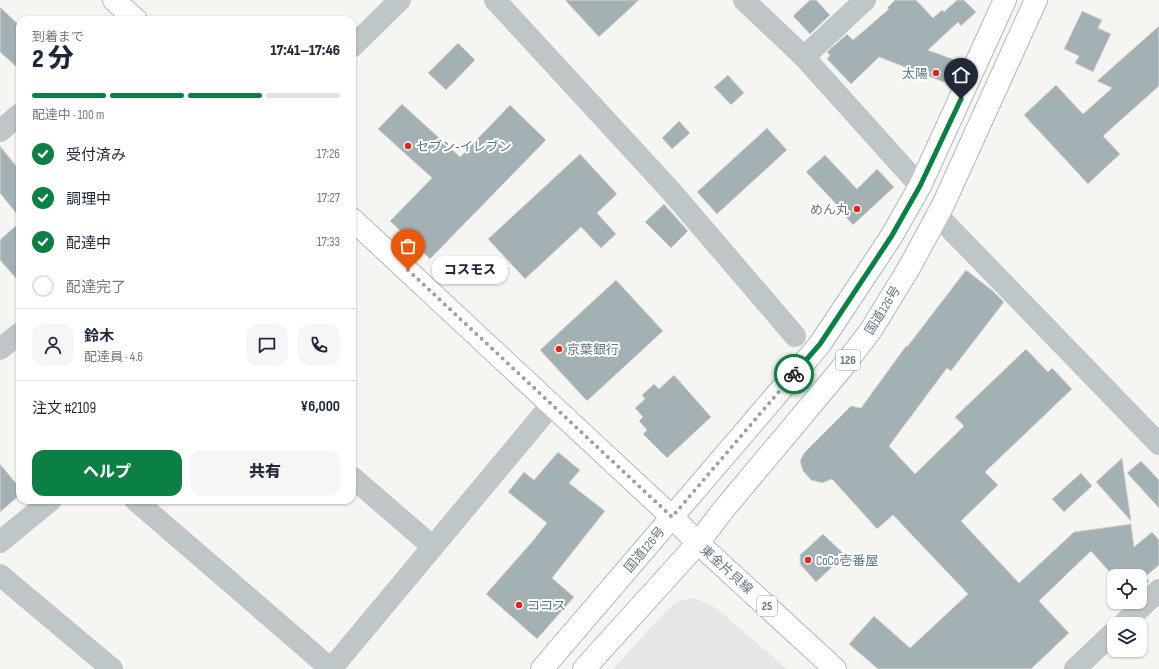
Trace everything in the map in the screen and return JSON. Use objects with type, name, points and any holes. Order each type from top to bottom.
[{"type":"main road","points":[[114,0],[132,16]]},
{"type":"main road","name":"国道126号","points":[[542,669],[820,344],[891,237],[920,186],[1006,0]]},
{"type":"main road","name":"国道126号","points":[[584,669],[698,543],[724,509],[842,368],[871,330],[909,268],[940,210],[1036,0]]},
{"type":"main road","name":"126","points":[[920,186],[934,180],[971,144]]},
{"type":"main road","name":"126","points":[[877,258],[901,243],[916,219],[940,210]]},
{"type":"main road","name":"東金片貝線","points":[[356,223],[552,404],[698,543],[835,669]]},
{"type":"street","points":[[356,43],[400,0]]},
{"type":"street","points":[[494,0],[670,190],[795,336]]},
{"type":"street","points":[[744,0],[804,56],[920,186]]},
{"type":"street","points":[[804,56],[865,0]]},
{"type":"street","points":[[0,130],[16,117]]},
{"type":"street","points":[[940,210],[1159,444]]},
{"type":"street","points":[[0,349],[16,335]]},
{"type":"street","points":[[140,504],[331,669],[552,404]]},
{"type":"street","points":[[356,481],[433,547]]},
{"type":"street","points":[[0,542],[46,504]]},
{"type":"street","points":[[0,575],[112,669]]},
{"type":"street","points":[[1130,617],[1159,590]]},
{"type":"street","points":[[1075,669],[1107,639]]},
{"type":"shaded area","points":[[691,598],[716,608],[787,669],[613,669],[664,613],[676,602]]},
{"type":"building","points":[[565,0],[639,0],[599,37]]},
{"type":"building","points":[[810,0],[816,0],[830,15],[810,34],[793,16]]},
{"type":"building","points":[[895,0],[916,0],[933,18],[942,10],[944,12],[957,0],[964,0],[976,12],[961,26],[958,22],[928,50],[955,60],[946,83],[879,57],[851,84],[827,59],[830,55],[827,52],[847,34],[853,40],[889,9],[887,8]]},
{"type":"building","points":[[0,7],[16,22],[16,66],[0,52]]},
{"type":"building","points":[[1082,11],[1102,20],[1098,28],[1111,34],[1093,72],[1075,63],[1079,56],[1064,49]]},
{"type":"building","points":[[1159,26],[1159,86],[1103,136],[1120,154],[1088,184],[1024,115],[1056,85],[1083,114],[1112,88],[1097,81]]},
{"type":"building","points":[[458,43],[475,60],[446,90],[428,73]]},
{"type":"building","points":[[728,75],[744,93],[731,105],[714,87]]},
{"type":"building","points":[[402,104],[460,157],[510,105],[546,140],[430,259],[390,221],[432,178],[378,129]]},
{"type":"building","points":[[679,121],[690,133],[672,149],[662,138]]},
{"type":"building","points":[[767,128],[787,150],[717,214],[697,192]]},
{"type":"building","points":[[0,146],[16,166],[16,213],[0,193]]},
{"type":"building","points":[[580,154],[617,194],[597,213],[616,234],[601,248],[581,227],[525,279],[488,239]]},
{"type":"building","points":[[825,155],[857,189],[877,169],[894,187],[853,225],[837,207],[838,206],[806,172]]},
{"type":"building","points":[[664,204],[688,231],[671,248],[645,222]]},
{"type":"building","points":[[16,226],[16,278],[0,260],[0,240]]},
{"type":"building","points":[[966,270],[993,291],[1004,302],[951,371],[947,368],[889,446],[915,474],[964,426],[955,417],[1026,349],[1048,372],[1052,368],[1072,389],[985,472],[998,485],[961,521],[1019,583],[1074,532],[1131,524],[1134,547],[1152,532],[1159,540],[1159,565],[1147,575],[1147,569],[1107,569],[1091,551],[1039,601],[1069,633],[1031,669],[878,669],[849,644],[874,616],[910,648],[968,594],[893,515],[877,529],[832,479],[822,483],[811,480],[803,471],[800,461],[804,453],[851,406],[861,408],[906,346],[907,347]]},
{"type":"building","points":[[616,280],[663,331],[587,401],[540,350]]},
{"type":"building","points":[[674,375],[711,417],[667,458],[643,434],[647,430],[639,421],[643,417],[635,408],[645,399],[642,395],[654,384],[659,389]]},
{"type":"building","points":[[558,452],[580,470],[569,483],[605,511],[552,578],[574,597],[537,639],[486,594],[547,523],[508,492],[524,472],[534,480]]},
{"type":"building","points":[[1122,458],[1131,521],[1096,482]]},
{"type":"building","points":[[1141,461],[1159,480],[1159,508],[1127,473]]},
{"type":"building","points":[[0,464],[16,483],[16,498],[0,512]]},
{"type":"building","points":[[1081,473],[1092,486],[1064,512],[1052,499]]},
{"type":"building","points":[[823,534],[845,555],[816,582],[800,564],[800,555]]},
{"type":"way so far","points":[[408,270],[672,517],[794,374]]},
{"type":"place","name":"太陽","points":[[936,73]]},
{"type":"place","name":"セブン-イレブン","points":[[408,146]]},
{"type":"place","name":"めん丸","points":[[857,209]]},
{"type":"place","name":"コスモス","points":[[408,270]]},
{"type":"place","name":"京葉銀行","points":[[559,349]]},
{"type":"place","name":"CoCo壱番屋","points":[[808,560]]},
{"type":"place","name":"ココス","points":[[519,605]]},
{"type":"route","points":[[794,374],[820,344],[891,237],[920,186],[961,99]]}]
